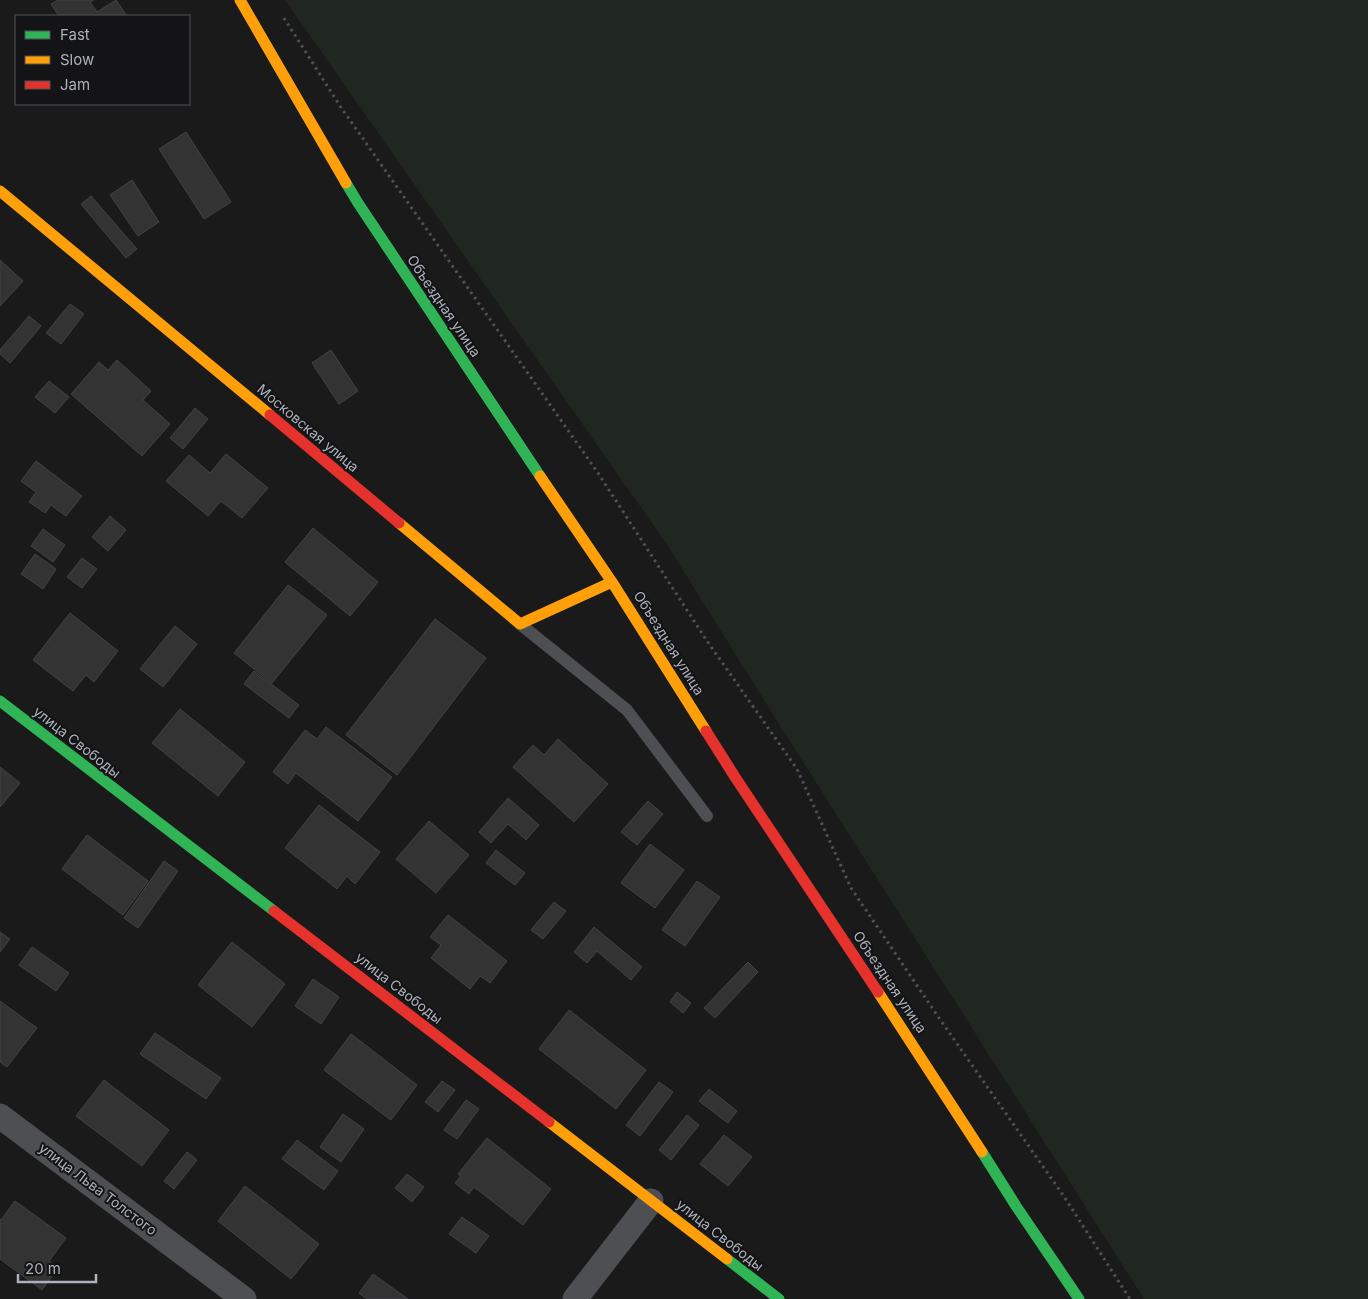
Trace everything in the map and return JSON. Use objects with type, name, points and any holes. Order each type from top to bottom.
[{"type":"street","name":"Объездная улица","points":[[240,0],[358,203],[612,582],[735,777],[1079,1299]]},
{"type":"street","name":"Московская улица","points":[[0,191],[520,624]]},
{"type":"street","points":[[520,624],[612,582]]},
{"type":"street","name":"улица Свободы","points":[[0,701],[779,1299]]},
{"type":"street","name":"улица Льва Толстого","points":[[0,1116],[244,1299]]},
{"type":"street","points":[[575,1299],[651,1201]]},
{"type":"lane","points":[[520,624],[627,710],[707,816]]},
{"type":"path","points":[[283,16],[340,106],[598,473],[707,641],[797,769],[851,888],[939,1018],[1064,1195],[1130,1299]]},
{"type":"shaded area","points":[[285,0],[1368,0],[1368,1299],[1144,1299],[668,546]]},
{"type":"building","points":[[58,0],[94,0],[90,2],[97,12],[116,0],[126,15],[58,15],[51,4]]},
{"type":"building","points":[[186,132],[231,202],[204,219],[159,149]]},
{"type":"building","points":[[132,180],[159,222],[138,236],[110,195]]},
{"type":"building","points":[[91,196],[137,249],[126,258],[81,204]]},
{"type":"building","points":[[0,260],[23,281],[0,306]]},
{"type":"building","points":[[70,304],[84,314],[61,344],[46,333]]},
{"type":"building","points":[[29,316],[41,326],[10,363],[0,354],[0,350]]},
{"type":"building","points":[[331,350],[358,391],[339,404],[312,363]]},
{"type":"building","points":[[117,360],[151,391],[143,400],[170,424],[142,456],[71,394],[99,362],[108,370]]},
{"type":"building","points":[[49,381],[69,397],[55,413],[35,397]]},
{"type":"building","points":[[195,408],[208,419],[183,449],[170,438]]},
{"type":"building","points":[[226,454],[268,488],[242,518],[221,501],[208,516],[166,481],[189,455],[210,473]]},
{"type":"building","points":[[36,461],[82,496],[66,516],[51,505],[45,513],[29,502],[36,492],[21,481]]},
{"type":"building","points":[[110,516],[126,530],[108,551],[92,537]]},
{"type":"building","points":[[313,528],[378,582],[350,616],[285,562]]},
{"type":"building","points":[[43,529],[65,545],[53,562],[31,546]]},
{"type":"building","points":[[35,554],[56,569],[43,589],[21,574]]},
{"type":"building","points":[[82,558],[97,569],[82,588],[67,577]]},
{"type":"building","points":[[288,585],[327,615],[272,683],[234,653]]},
{"type":"building","points":[[70,613],[118,651],[94,682],[86,675],[73,691],[33,660]]},
{"type":"building","points":[[435,619],[486,658],[397,775],[346,735]]},
{"type":"building","points":[[175,626],[197,644],[163,687],[140,669]]},
{"type":"building","points":[[254,671],[299,705],[289,718],[244,684]]},
{"type":"building","points":[[180,709],[245,762],[218,796],[152,743]]},
{"type":"building","points":[[326,727],[392,777],[358,821],[296,773],[288,784],[273,772],[305,730],[317,739]]},
{"type":"building","points":[[558,739],[608,784],[574,822],[513,767],[533,745],[544,755]]},
{"type":"building","points":[[0,767],[20,783],[0,807]]},
{"type":"building","points":[[508,798],[539,825],[526,840],[508,824],[491,843],[479,832]]},
{"type":"building","points":[[648,801],[663,814],[637,845],[621,832]]},
{"type":"building","points":[[319,805],[380,852],[355,884],[347,876],[337,889],[285,848]]},
{"type":"building","points":[[429,821],[469,855],[436,893],[396,859]]},
{"type":"building","points":[[87,835],[148,881],[123,915],[62,869]]},
{"type":"building","points":[[650,844],[684,870],[655,908],[621,883]]},
{"type":"building","points":[[496,850],[525,873],[515,885],[486,863]]},
{"type":"building","points":[[164,861],[178,871],[138,928],[124,918]]},
{"type":"building","points":[[697,881],[720,897],[685,946],[662,930]]},
{"type":"building","points":[[554,902],[566,911],[543,939],[531,930]]},
{"type":"building","points":[[448,915],[507,961],[490,983],[480,976],[470,989],[431,958],[441,945],[430,937]]},
{"type":"building","points":[[594,927],[642,967],[631,980],[597,951],[587,963],[574,952]]},
{"type":"building","points":[[0,932],[10,939],[0,952]]},
{"type":"building","points":[[232,942],[285,984],[252,1027],[198,985]]},
{"type":"building","points":[[32,947],[69,973],[56,991],[19,965]]},
{"type":"building","points":[[748,962],[758,972],[715,1018],[704,1008]]},
{"type":"building","points":[[313,979],[339,997],[321,1024],[295,1006]]},
{"type":"building","points":[[677,992],[691,1003],[683,1013],[670,1002]]},
{"type":"building","points":[[0,1001],[37,1028],[7,1067],[0,1062]]},
{"type":"building","points":[[569,1010],[646,1070],[616,1109],[539,1049]]},
{"type":"building","points":[[155,1033],[221,1078],[206,1099],[140,1054]]},
{"type":"building","points":[[351,1034],[417,1085],[391,1120],[324,1070]]},
{"type":"building","points":[[104,1080],[169,1130],[142,1166],[76,1116]]},
{"type":"building","points":[[442,1081],[455,1090],[438,1112],[425,1102]]},
{"type":"building","points":[[659,1082],[673,1092],[640,1136],[626,1125]]},
{"type":"building","points":[[709,1089],[737,1111],[728,1123],[699,1101]]},
{"type":"building","points":[[466,1100],[479,1109],[457,1139],[444,1130]]},
{"type":"building","points":[[343,1114],[364,1129],[341,1162],[320,1147]]},
{"type":"building","points":[[687,1115],[699,1125],[671,1160],[659,1150]]},
{"type":"building","points":[[724,1135],[752,1157],[728,1186],[700,1164]]},
{"type":"building","points":[[487,1138],[551,1189],[523,1225],[474,1187],[469,1194],[455,1183],[461,1176],[458,1174]]},
{"type":"building","points":[[297,1140],[338,1171],[324,1190],[282,1159]]},
{"type":"building","points":[[187,1152],[197,1160],[174,1189],[164,1181]]},
{"type":"building","points":[[407,1174],[424,1187],[412,1202],[395,1188]]},
{"type":"building","points":[[245,1186],[319,1244],[291,1279],[218,1221]]},
{"type":"building","points":[[15,1201],[66,1238],[49,1261],[58,1268],[42,1290],[0,1259],[0,1219]]},
{"type":"building","points":[[462,1217],[489,1236],[476,1253],[449,1234]]},
{"type":"building","points":[[373,1274],[408,1299],[367,1299],[359,1293]]},
{"type":"traffic: fast","points":[[346,183],[540,476]]},
{"type":"traffic: fast","points":[[0,701],[274,911]]},
{"type":"traffic: fast","points":[[982,1152],[1079,1299]]},
{"type":"traffic: fast","points":[[727,1259],[779,1299]]},
{"type":"traffic: slow","points":[[240,0],[346,183]]},
{"type":"traffic: slow","points":[[0,191],[270,415]]},
{"type":"traffic: slow","points":[[540,476],[612,582],[706,731]]},
{"type":"traffic: slow","points":[[399,523],[520,624],[612,582]]},
{"type":"traffic: slow","points":[[878,992],[982,1152]]},
{"type":"traffic: slow","points":[[549,1122],[727,1259]]},
{"type":"traffic: jam","points":[[270,415],[399,523]]},
{"type":"traffic: jam","points":[[706,731],[878,992]]},
{"type":"traffic: jam","points":[[274,911],[549,1122]]}]
